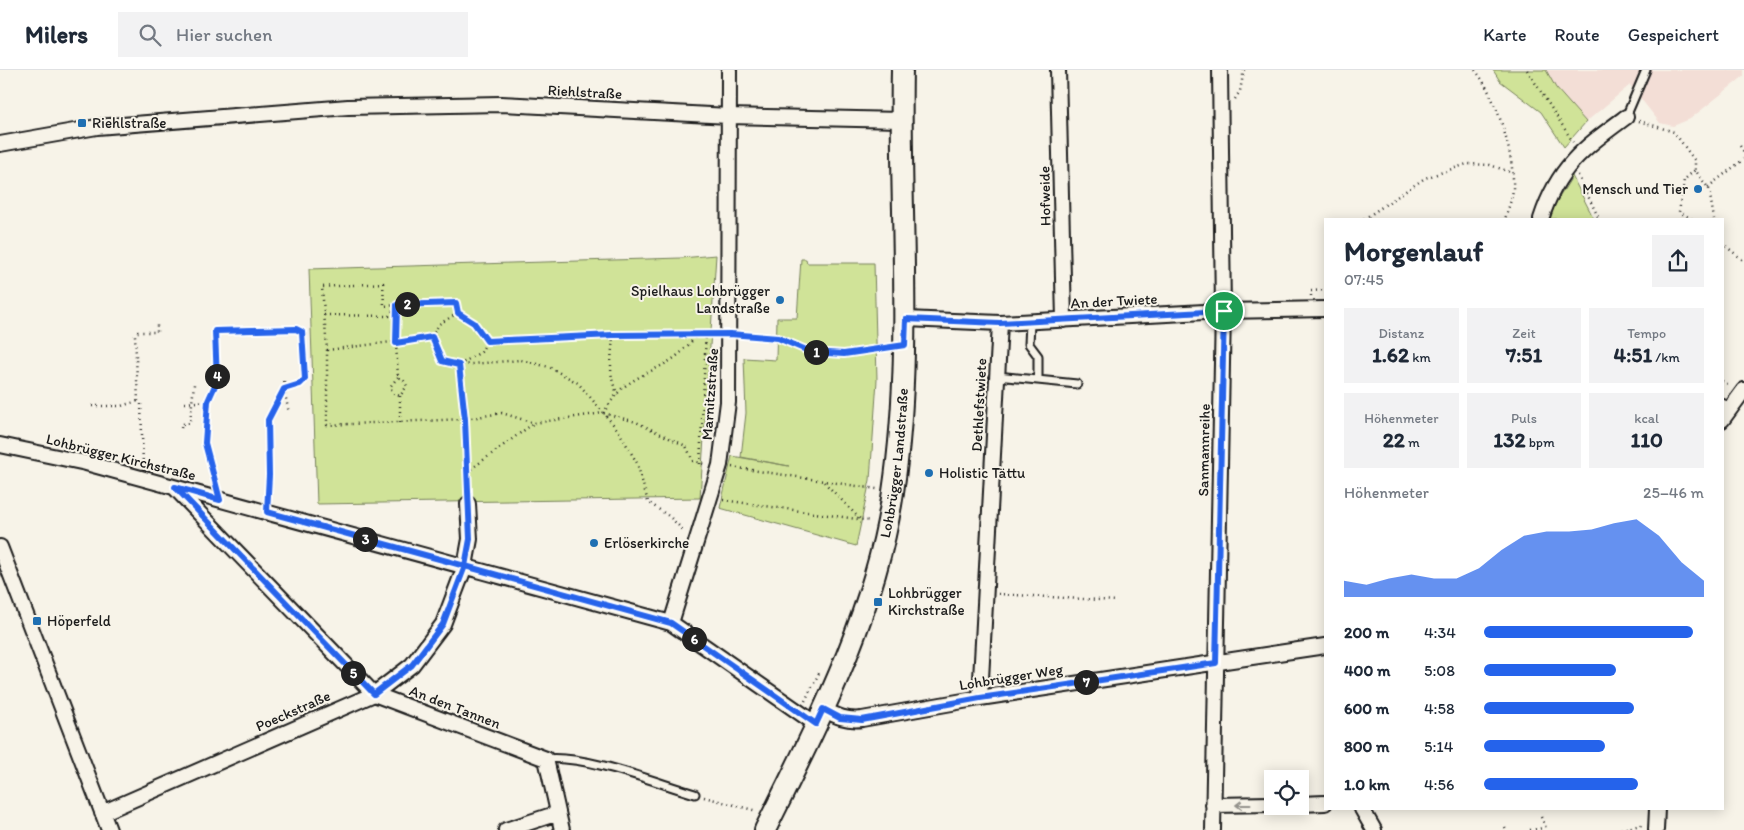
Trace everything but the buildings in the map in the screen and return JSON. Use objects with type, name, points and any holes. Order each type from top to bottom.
[{"type":"street","name":"Marnitzstraße","points":[[671,623],[720,465],[728,402],[730,334],[729,70]]},
{"type":"street","name":"Lohbrügger Landstraße","points":[[769,822],[812,716],[853,640],[867,599],[888,523],[894,492],[904,403],[906,319],[901,120],[902,70]]},
{"type":"street","name":"Hofweide","points":[[1058,70],[1064,320]]},
{"type":"street","name":"Sanmannreihe","points":[[1213,830],[1224,311],[1220,70]]},
{"type":"street","name":"Riehlstraße","points":[[0,144],[84,129],[348,107],[501,104],[729,116],[901,120]]},
{"type":"street","points":[[1542,218],[1548,197],[1567,165],[1579,153],[1626,117]]},
{"type":"street","name":"An der Twiete","points":[[906,319],[1000,323],[1224,311],[1324,309]]},
{"type":"street","name":"Dethlefstwiete","points":[[980,698],[1000,323]]},
{"type":"street","points":[[1727,405],[1744,390]]},
{"type":"street","name":"Lohbrügger Kirchstraße","points":[[0,446],[86,463],[671,623],[812,716]]},
{"type":"street","name":"An den Tannen","points":[[175,487],[374,694],[546,758]]},
{"type":"street","name":"Poeckstraße","points":[[102,813],[374,694],[412,665],[443,624],[465,566],[470,539],[468,504]]},
{"type":"street","points":[[0,547],[109,830]]},
{"type":"street","name":"Lohbrügger Weg","points":[[812,716],[851,720],[980,698],[1324,646]]},
{"type":"street","points":[[546,758],[562,830]]},
{"type":"street","points":[[1309,804],[1324,803]]},
{"type":"street","points":[[1213,805],[1264,804]]},
{"type":"street","points":[[1363,810],[1374,830]]},
{"type":"street","points":[[506,830],[558,814]]},
{"type":"lane","points":[[1626,117],[1646,70]]},
{"type":"lane","points":[[1030,322],[1029,344],[1038,356],[1038,380]]},
{"type":"lane","points":[[997,376],[1077,384]]},
{"type":"lane","name":"An den Tannen","points":[[546,758],[562,757],[583,761],[695,794]]},
{"type":"path","points":[[1220,110],[1232,106],[1240,91],[1244,70]]},
{"type":"path","points":[[1475,70],[1493,98],[1501,121],[1513,173],[1513,191],[1505,218]]},
{"type":"path","points":[[1527,70],[1579,153],[1574,167],[1599,218]]},
{"type":"path","points":[[1626,117],[1674,132],[1695,161],[1695,170],[1708,187],[1714,218]]},
{"type":"path","points":[[1740,146],[1744,152]]},
{"type":"path","points":[[1708,187],[1744,159]]},
{"type":"path","points":[[1366,218],[1426,178],[1460,166],[1467,164],[1490,165],[1513,173]]},
{"type":"path","points":[[1690,218],[1679,212],[1684,180],[1695,170]]},
{"type":"path","points":[[1724,245],[1744,261]]},
{"type":"path","points":[[487,341],[474,323],[458,313],[456,303],[384,306],[383,283],[322,287],[327,350],[328,425],[465,419],[502,413],[534,423],[603,414],[636,422],[686,446],[693,462],[700,465],[720,465],[894,492]]},
{"type":"path","points":[[324,316],[389,316],[397,305]]},
{"type":"path","points":[[397,305],[396,343],[398,377],[390,387],[394,394],[400,396]]},
{"type":"path","points":[[432,337],[439,324],[458,313]]},
{"type":"path","points":[[144,479],[142,404],[138,400],[135,335],[138,332],[157,332],[156,323]]},
{"type":"path","points":[[220,500],[205,443],[208,401],[217,381],[215,331],[296,329],[302,332],[305,379],[300,384],[284,389],[268,420],[269,475],[267,512]]},
{"type":"path","points":[[700,465],[706,333]]},
{"type":"path","points":[[487,341],[706,333],[778,338],[811,352],[844,354],[905,345]]},
{"type":"path","points":[[603,414],[624,387],[673,361],[685,351],[697,334]]},
{"type":"path","points":[[613,335],[611,374],[613,385],[618,394]]},
{"type":"path","points":[[327,350],[396,343],[432,337]]},
{"type":"path","points":[[432,337],[442,361],[459,365],[521,360],[549,367],[578,383],[618,430],[637,463],[648,502],[670,517],[696,543]]},
{"type":"path","points":[[459,365],[481,352],[487,341]]},
{"type":"path","points":[[459,365],[465,419],[468,504]]},
{"type":"path","points":[[398,377],[407,386],[400,396],[400,422]]},
{"type":"path","points":[[284,379],[289,413]]},
{"type":"path","points":[[181,428],[182,424],[190,423],[190,403],[194,384]]},
{"type":"path","points":[[92,406],[121,406],[138,400]]},
{"type":"path","points":[[185,403],[208,401]]},
{"type":"path","points":[[468,472],[534,423]]},
{"type":"path","points":[[823,480],[860,519]]},
{"type":"path","points":[[711,499],[888,523]]},
{"type":"path","points":[[986,594],[1117,601]]},
{"type":"path","points":[[812,716],[819,673]]},
{"type":"path","points":[[695,794],[769,822]]},
{"type":"path","points":[[1530,830],[1546,829],[1541,818]]},
{"type":"path","points":[[1616,830],[1656,820]]},
{"type":"shaded area","points":[[1546,70],[1744,70],[1744,76],[1690,119],[1673,126],[1660,123],[1630,85],[1586,122],[1556,88]]},
{"type":"green space","points":[[1493,70],[1546,70],[1556,88],[1586,122],[1564,147],[1541,112],[1500,81]]},
{"type":"green space","points":[[1571,174],[1593,218],[1550,218],[1555,204],[1570,180]]},
{"type":"green space","points":[[716,255],[700,498],[317,504],[309,269],[681,258]]},
{"type":"green space","points":[[801,259],[806,259],[807,263],[874,263],[877,380],[870,480],[856,546],[720,508],[732,456],[789,466],[741,457],[746,413],[744,358],[776,360],[777,318],[797,318]]},
{"type":"place","name":"Riehlstraße","points":[[82,123]]},
{"type":"place","name":"Mensch und Tier","points":[[1698,189]]},
{"type":"place","name":"Spielhaus Lohbrügger Landstraße","points":[[780,300]]},
{"type":"place","name":"Holistic Tättu","points":[[929,473]]},
{"type":"place","name":"Erlöserkirche","points":[[594,543]]},
{"type":"place","name":"Lohbrügger Kirchstraße","points":[[878,602]]},
{"type":"place","name":"Höperfeld","points":[[37,621]]},
{"type":"route","points":[[1224,311],[1000,323],[906,319],[905,345],[844,354],[811,352],[778,338],[706,333],[487,341],[474,323],[458,313],[456,303],[397,305],[396,343],[432,337],[442,361],[459,365],[468,472],[470,539],[465,566],[267,512],[269,475],[268,420],[284,389],[300,384],[305,379],[302,332],[296,329],[215,331],[217,381],[208,401],[205,418],[205,443],[220,500],[175,487],[374,694],[412,665],[443,624],[465,566],[671,623],[799,714],[816,724],[823,709],[840,718],[862,720],[980,698],[1216,663],[1224,311]]}]
